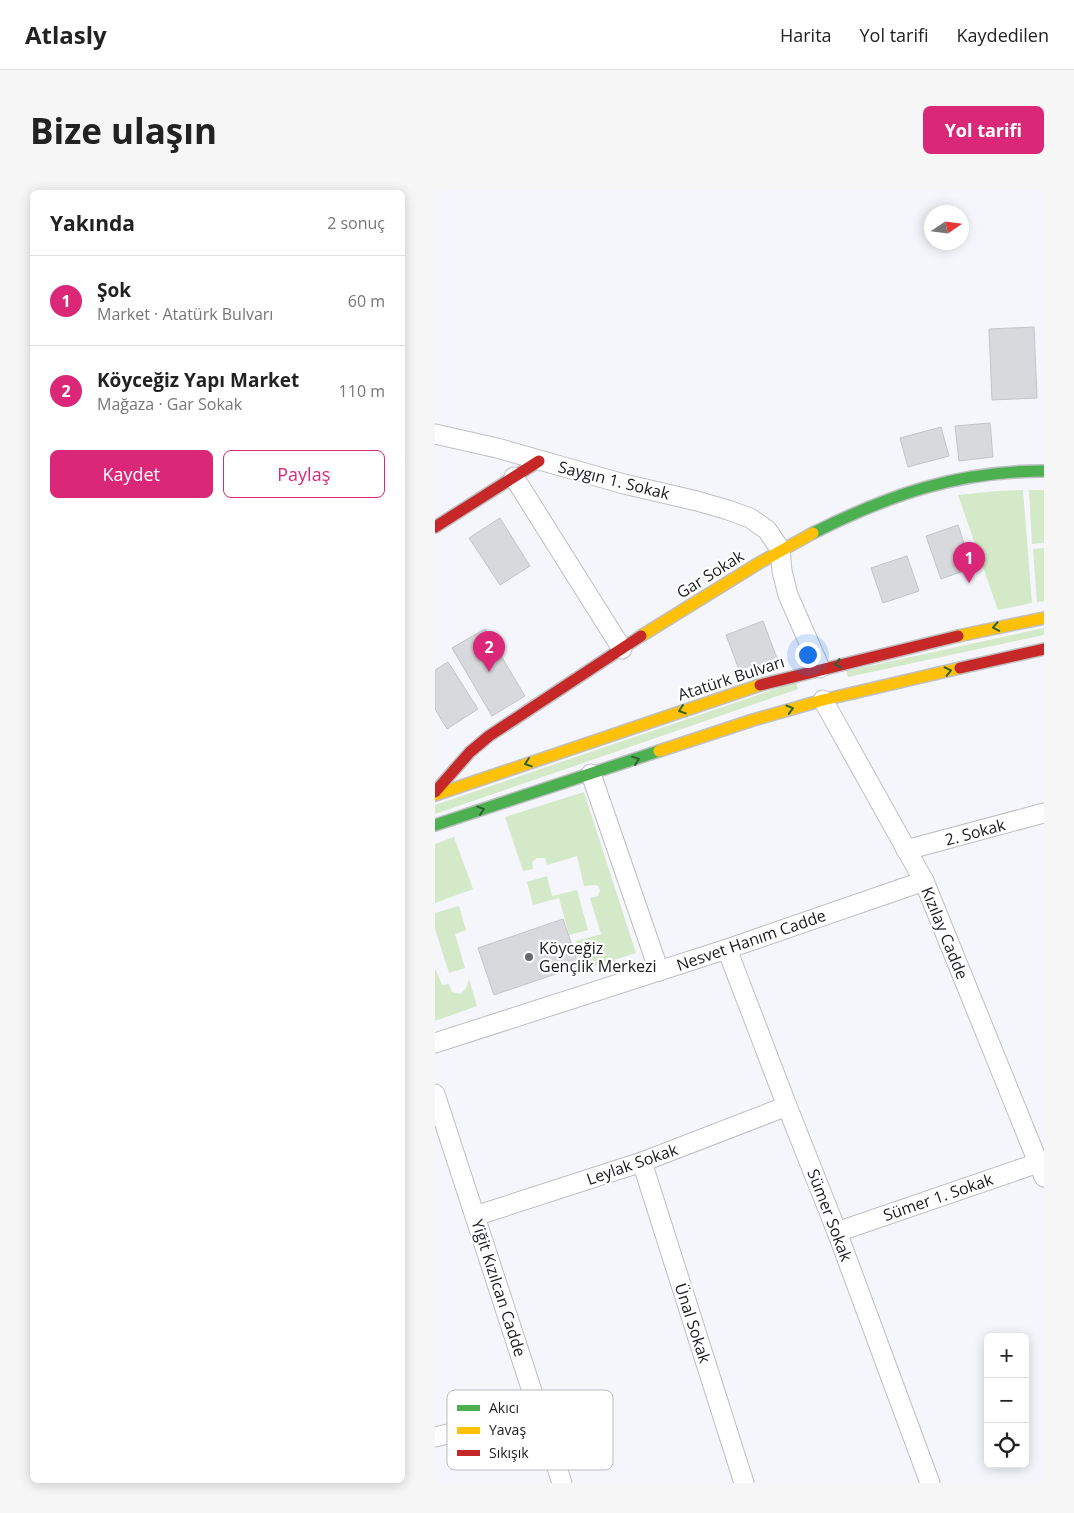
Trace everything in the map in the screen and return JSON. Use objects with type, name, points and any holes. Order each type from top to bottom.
[{"type":"main road","points":[[435,527],[539,461]]},
{"type":"main road","name":"Gar Sokak","points":[[435,794],[456,766],[492,733],[780,549],[851,515],[917,489],[955,479],[991,473],[1044,471]]},
{"type":"main road","name":"Atatürk Bulvarı","points":[[435,794],[726,695],[820,668],[929,642],[1044,618]]},
{"type":"main road","points":[[435,825],[753,720],[823,700],[1044,649]]},
{"type":"street","name":"Saygın 1. Sokak","points":[[435,434],[497,448],[539,461],[728,510],[750,518],[767,530],[780,549]]},
{"type":"street","points":[[514,477],[622,649]]},
{"type":"street","points":[[780,549],[788,595],[820,668]]},
{"type":"street","name":"Kızılay Cadde","points":[[823,700],[924,881],[1041,1170]]},
{"type":"street","points":[[591,774],[659,971]]},
{"type":"street","name":"2. Sokak","points":[[906,850],[1044,813]]},
{"type":"street","name":"Nesvet Hanım Cadde","points":[[435,1044],[727,949],[924,881]]},
{"type":"street","name":"Sümer Sokak","points":[[727,949],[837,1232],[931,1483]]},
{"type":"street","name":"Yiğit Kızılcan Cadde","points":[[435,1094],[532,1390]]},
{"type":"street","name":"Leylak Sokak","points":[[475,1216],[642,1162],[787,1106]]},
{"type":"street","name":"Ünal Sokak","points":[[642,1162],[744,1483]]},
{"type":"street","name":"Sümer 1. Sokak","points":[[837,1232],[1041,1170]]},
{"type":"street","name":"Yiğit Kızılcan Cadde","points":[[558,1470],[562,1483]]},
{"type":"green space","points":[[1023,490],[1032,603],[998,610],[958,495]]},
{"type":"green space","points":[[1029,490],[1044,490],[1044,543],[1032,544]]},
{"type":"green space","points":[[1044,548],[1044,601],[1037,602],[1033,549]]},
{"type":"green space","points":[[1044,628],[1044,635],[848,677],[846,671]]},
{"type":"green space","points":[[796,682],[798,689],[435,814],[435,805]]},
{"type":"green space","points":[[584,792],[636,953],[582,970],[576,941],[601,934],[590,898],[598,896],[600,890],[597,885],[584,886],[577,856],[547,865],[545,858],[537,858],[532,862],[533,869],[523,871],[505,817]]},
{"type":"green space","points":[[454,837],[473,889],[435,903],[435,844]]},
{"type":"green space","points":[[547,876],[552,896],[577,890],[588,930],[569,935],[559,898],[533,905],[527,882]]},
{"type":"green space","points":[[459,906],[466,930],[455,934],[465,968],[449,973],[435,929],[435,913]]},
{"type":"green space","points":[[435,968],[442,985],[449,984],[452,992],[461,994],[466,988],[469,979],[477,1006],[435,1021]]},
{"type":"building","points":[[1034,327],[1037,398],[992,400],[989,329]]},
{"type":"building","points":[[990,423],[993,457],[959,461],[955,426]]},
{"type":"building","points":[[941,427],[949,456],[908,467],[900,438]]},
{"type":"building","points":[[500,518],[530,566],[500,585],[469,538]]},
{"type":"building","points":[[958,525],[972,568],[941,579],[926,536]]},
{"type":"building","points":[[907,556],[919,591],[883,603],[871,568]]},
{"type":"building","points":[[763,621],[778,661],[741,675],[726,635]]},
{"type":"building","points":[[485,629],[525,696],[492,716],[452,648]]},
{"type":"building","points":[[448,662],[478,709],[447,729],[435,709],[435,670]]},
{"type":"building","name":"Köyceğiz Gençlik Merkezi","points":[[563,919],[579,966],[494,995],[478,948]]},
{"type":"traffic: fast","points":[[813,533],[869,507],[924,488],[982,475],[1044,471]]},
{"type":"traffic: fast","points":[[435,825],[659,751]]},
{"type":"traffic: slow","points":[[641,636],[759,563],[813,533]]},
{"type":"traffic: slow","points":[[958,636],[1044,618]]},
{"type":"traffic: slow","points":[[659,751],[753,720],[823,700],[960,668]]},
{"type":"traffic: slow","points":[[435,795],[760,685]]},
{"type":"traffic: jam","points":[[435,527],[539,461]]},
{"type":"traffic: jam","points":[[435,792],[470,752],[489,736],[641,636]]},
{"type":"traffic: jam","points":[[760,685],[958,636]]},
{"type":"traffic: jam","points":[[960,668],[1044,649]]},
{"type":"place","name":"Şok","points":[[969,583]]},
{"type":"place","name":"Köyceğiz Yapı Market","points":[[489,672]]},
{"type":"place","name":"Köyceğiz Gençlik Merkezi","points":[[529,957]]}]
